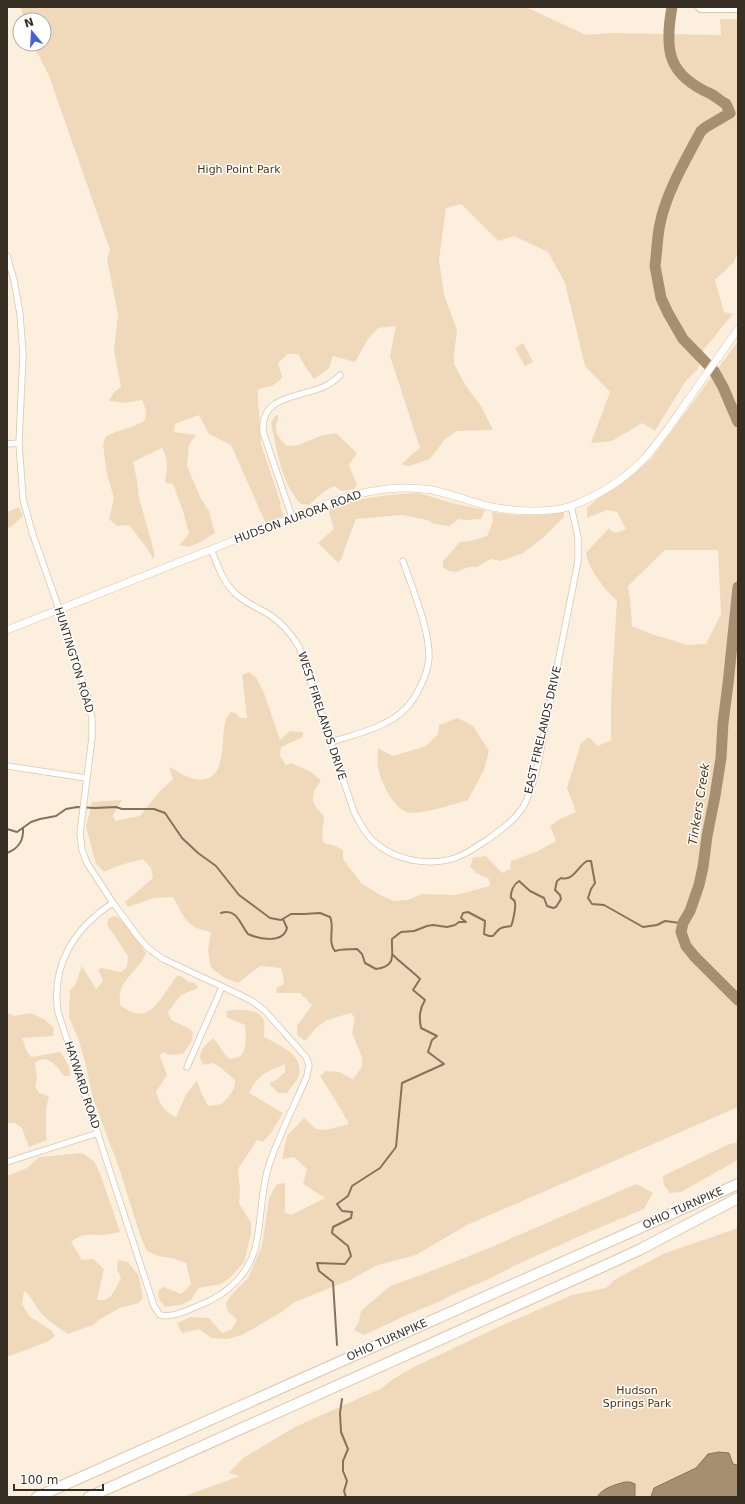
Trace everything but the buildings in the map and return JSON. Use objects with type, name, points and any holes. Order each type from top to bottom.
[{"type":"highway","points":[[701,7],[738,7]]},
{"type":"highway","name":"OHIO TURNPIKE","points":[[37,1497],[738,1184]]},
{"type":"highway","name":"OHIO TURNPIKE","points":[[89,1497],[639,1250],[738,1198]]},
{"type":"street","name":"HUNTINGTON ROAD","points":[[7,256],[14,280],[20,314],[23,348],[19,443],[21,479],[26,511],[38,553],[59,609],[88,698],[92,719],[92,738],[80,833],[82,850],[91,872],[139,938],[156,955],[176,966],[252,1001],[264,1010],[308,1061],[309,1070],[270,1163],[262,1200],[257,1240],[252,1257],[243,1274],[220,1296],[171,1316],[160,1315],[157,1312],[147,1283]]},
{"type":"street","name":"HUDSON AURORA ROAD","points":[[7,630],[292,517],[363,492],[397,488],[433,490],[487,506],[508,510],[537,511],[571,506],[602,492],[616,483],[650,452],[738,329]]},
{"type":"street","points":[[292,517],[263,432],[264,418],[269,408],[277,402],[331,383],[340,375]]},
{"type":"street","points":[[7,444],[19,443]]},
{"type":"street","name":"EAST FIRELANDS DRIVE","points":[[350,800],[361,826],[372,840],[382,848],[397,856],[413,861],[426,862],[456,858],[509,824],[518,813],[528,797],[533,785],[578,561],[578,537],[571,506]]},
{"type":"street","name":"WEST FIRELANDS DRIVE","points":[[211,549],[221,574],[232,590],[249,604],[275,619],[288,631],[295,641],[303,657],[350,800]]},
{"type":"street","points":[[331,742],[374,728],[392,719],[403,711],[413,700],[423,681],[429,658],[427,637],[403,561]]},
{"type":"street","points":[[7,766],[86,778]]},
{"type":"street","name":"HAYWARD ROAD","points":[[113,903],[101,910],[85,926],[69,947],[62,963],[57,986],[58,1012],[147,1283]]},
{"type":"street","points":[[187,1067],[222,987]]},
{"type":"street","points":[[7,1162],[98,1133]]},
{"type":"green space","name":"High Point Park","points":[[20,7],[526,7],[586,35],[611,33],[721,35],[720,19],[738,19],[738,251],[734,262],[715,280],[724,312],[733,314],[704,349],[698,369],[685,382],[655,431],[642,423],[612,441],[591,443],[610,392],[585,366],[565,283],[548,252],[514,236],[498,241],[461,204],[446,208],[439,260],[444,295],[457,330],[454,364],[466,386],[481,406],[493,430],[457,431],[445,439],[430,459],[409,466],[401,465],[420,448],[390,356],[396,326],[378,328],[368,339],[355,362],[333,356],[329,368],[314,379],[298,354],[288,354],[278,363],[282,377],[280,380],[272,386],[258,389],[261,444],[284,516],[266,524],[231,445],[209,434],[199,415],[175,424],[174,432],[196,435],[189,445],[187,466],[201,499],[209,511],[215,533],[201,542],[188,547],[179,545],[189,534],[183,511],[173,484],[165,483],[167,461],[162,448],[133,462],[139,498],[154,551],[154,560],[147,548],[129,525],[117,526],[109,519],[114,498],[107,474],[103,445],[106,436],[136,425],[145,420],[146,410],[142,400],[125,403],[109,401],[114,392],[121,387],[114,351],[118,315],[107,259],[110,250],[49,76],[37,52],[52,52],[52,12],[22,12]]},
{"type":"green space","points":[[738,341],[738,1107],[467,1225],[416,1255],[378,1265],[350,1280],[295,1302],[280,1313],[242,1335],[228,1339],[211,1338],[199,1329],[182,1333],[177,1323],[191,1317],[209,1318],[222,1333],[232,1329],[237,1320],[227,1310],[226,1303],[233,1293],[248,1278],[262,1246],[269,1198],[277,1184],[285,1183],[285,1212],[291,1215],[325,1198],[303,1184],[307,1169],[294,1157],[282,1159],[287,1136],[304,1118],[316,1129],[326,1130],[349,1124],[320,1076],[326,1071],[339,1072],[353,1079],[362,1067],[362,1057],[352,1033],[355,1018],[351,1013],[327,1020],[316,1028],[305,1041],[297,1035],[297,1026],[312,1005],[300,993],[277,993],[276,988],[284,984],[281,968],[260,966],[238,983],[225,978],[211,968],[208,950],[211,932],[202,930],[191,924],[183,916],[173,897],[154,898],[128,907],[125,902],[153,878],[151,868],[143,859],[117,866],[104,872],[96,864],[86,827],[92,802],[122,800],[113,815],[115,821],[140,816],[159,792],[173,779],[169,767],[194,779],[205,779],[213,775],[218,768],[221,759],[224,728],[227,717],[231,712],[236,713],[240,718],[247,718],[242,675],[249,672],[256,677],[264,693],[280,740],[290,731],[303,732],[303,737],[281,747],[280,756],[286,765],[291,763],[309,771],[321,780],[314,792],[313,802],[324,816],[322,833],[324,843],[333,845],[343,850],[343,859],[361,883],[380,895],[394,901],[408,900],[422,894],[456,895],[490,886],[489,879],[476,873],[470,867],[473,858],[486,856],[502,873],[510,869],[511,861],[536,852],[556,841],[550,826],[560,819],[576,812],[567,788],[581,743],[589,737],[598,746],[611,740],[611,700],[617,600],[607,591],[598,579],[587,559],[586,553],[609,528],[613,532],[619,532],[626,529],[617,512],[607,510],[587,518],[587,508],[603,494],[622,482],[651,459]],"holes":[[[665,550],[718,550],[721,614],[706,644],[688,645],[651,634],[632,626],[628,586]]]},
{"type":"green space","points":[[523,343],[533,362],[525,366],[515,348]]},
{"type":"green space","points":[[278,415],[276,431],[281,440],[287,446],[299,445],[320,436],[336,433],[357,453],[349,465],[357,485],[354,489],[342,491],[334,486],[323,492],[309,505],[301,504],[294,496],[284,476],[278,455],[271,423],[275,416]]},
{"type":"green space","points":[[419,493],[452,503],[485,510],[481,519],[459,519],[449,526],[434,524],[427,520],[403,515],[356,519],[342,558],[338,563],[318,543],[334,529],[328,509],[373,497]]},
{"type":"green space","points":[[19,507],[23,516],[11,527],[7,528],[7,512]]},
{"type":"green space","points":[[564,511],[564,517],[543,538],[523,553],[501,561],[491,559],[477,567],[469,567],[456,572],[449,571],[443,567],[443,561],[460,542],[487,536],[493,521],[492,512],[528,515]]},
{"type":"green space","points":[[458,718],[473,726],[489,751],[484,770],[468,800],[437,809],[412,813],[407,812],[397,805],[392,799],[381,779],[378,765],[378,748],[393,756],[426,746],[438,734],[439,725]]},
{"type":"green space","points":[[114,916],[119,918],[128,926],[146,953],[121,990],[121,1006],[135,1013],[142,1014],[148,1011],[159,1001],[177,976],[181,976],[189,982],[195,983],[198,988],[181,995],[168,1012],[171,1020],[193,1032],[192,1041],[183,1054],[169,1055],[163,1052],[160,1056],[167,1075],[156,1092],[159,1101],[168,1113],[176,1117],[186,1095],[197,1080],[208,1106],[222,1104],[233,1090],[235,1080],[213,1063],[204,1065],[200,1058],[202,1050],[213,1038],[230,1059],[238,1057],[242,1054],[246,1042],[245,1025],[226,1017],[227,1011],[248,1010],[262,1017],[264,1021],[264,1037],[294,1056],[299,1068],[299,1075],[287,1093],[278,1093],[269,1083],[276,1080],[285,1072],[285,1064],[264,1074],[252,1087],[249,1093],[283,1113],[271,1133],[263,1142],[257,1140],[238,1169],[240,1190],[239,1203],[251,1223],[251,1234],[244,1262],[231,1277],[221,1284],[199,1288],[191,1300],[180,1305],[166,1307],[160,1300],[158,1293],[159,1290],[164,1287],[181,1294],[191,1284],[186,1263],[172,1258],[158,1256],[147,1251],[140,1235],[120,1171],[93,1098],[79,1041],[69,1017],[70,990],[75,985],[82,966],[96,989],[103,981],[98,969],[102,968],[121,972],[127,967],[128,956],[107,925],[108,919]]},
{"type":"green space","points":[[7,1013],[15,1016],[30,1013],[44,1019],[53,1027],[54,1036],[22,1038],[27,1052],[31,1057],[60,1052],[66,1060],[70,1070],[70,1076],[64,1076],[52,1062],[48,1060],[39,1060],[35,1063],[37,1079],[35,1086],[39,1093],[49,1096],[46,1109],[47,1140],[29,1147],[22,1128],[15,1123],[7,1123]]},
{"type":"green space","points":[[738,1142],[738,1160],[681,1192],[670,1193],[664,1185],[663,1176],[727,1145]]},
{"type":"green space","points":[[82,1153],[94,1161],[100,1173],[120,1232],[103,1235],[85,1235],[78,1237],[71,1242],[82,1260],[93,1259],[104,1269],[97,1300],[110,1297],[117,1286],[121,1278],[117,1269],[118,1260],[128,1262],[139,1276],[143,1298],[139,1303],[120,1308],[100,1319],[93,1325],[68,1334],[43,1315],[29,1295],[24,1291],[22,1304],[29,1316],[52,1331],[55,1336],[47,1342],[7,1357],[7,1176],[27,1168],[39,1157]]},
{"type":"green space","points":[[636,1184],[653,1193],[644,1209],[582,1235],[487,1280],[364,1335],[354,1330],[359,1321],[361,1311],[390,1286],[487,1249]]},
{"type":"green space","name":"Hudson Springs Park","points":[[738,1228],[738,1497],[182,1497],[240,1476],[229,1473],[243,1458],[295,1427],[382,1388],[393,1379],[412,1368],[496,1328],[572,1295],[606,1288],[614,1280],[663,1254]]},
{"type":"shaded area","points":[[719,1452],[729,1453],[733,1464],[738,1465],[738,1497],[651,1497],[654,1488],[696,1468],[708,1454]]},
{"type":"shaded area","points":[[625,1482],[635,1484],[635,1497],[597,1497],[606,1489]]},
{"type":"waterway","name":"Tinkers Creek","points":[[672,7],[669,36],[669,49],[672,60],[686,79],[726,104],[730,113],[701,131],[677,176],[667,200],[660,224],[655,266],[661,298],[668,313],[683,339],[714,371],[723,387],[738,422]]},
{"type":"waterway","name":"Tinkers Creek","points":[[738,587],[723,723],[721,758],[715,796],[699,885],[690,911],[683,923],[681,932],[686,946],[695,957],[738,1000]]},
{"type":"waterway","points":[[7,829],[17,832],[31,822],[56,816],[66,809],[77,807],[154,809],[165,813],[182,838],[198,853],[216,866],[239,895],[270,918],[281,920],[291,914],[320,913],[330,917],[332,925],[331,939],[335,951],[343,949],[357,949],[362,954],[365,963],[376,969],[388,965],[392,958],[392,939],[401,932],[414,931],[433,925],[447,927],[455,925],[459,922],[466,922],[461,918],[463,913],[468,912],[485,921],[484,934],[489,936],[493,936],[500,928],[511,926],[515,905],[514,900],[511,898],[511,893],[514,886],[519,881],[530,891],[544,898],[547,906],[553,908],[556,907],[561,899],[560,895],[555,890],[557,881],[561,878],[569,878],[587,861],[591,861],[595,883],[588,898],[592,904],[604,905],[643,927],[657,925],[665,921],[680,923]]},
{"type":"waterway","points":[[7,853],[20,844],[23,828]]},
{"type":"waterway","points":[[221,913],[231,913],[238,918],[248,934],[264,939],[276,938],[285,933],[287,928],[283,919]]},
{"type":"waterway","points":[[337,1345],[333,1282],[319,1271],[317,1263],[345,1264],[351,1256],[348,1246],[332,1233],[333,1227],[351,1218],[352,1212],[342,1211],[337,1204],[348,1196],[352,1186],[380,1168],[396,1147],[402,1083],[444,1064],[428,1052],[432,1040],[437,1036],[421,1028],[420,1014],[425,1000],[413,990],[420,979],[393,955]]},
{"type":"waterway","points":[[342,1399],[340,1413],[341,1432],[348,1449],[343,1461],[343,1471],[347,1481],[344,1491],[346,1497]]}]
